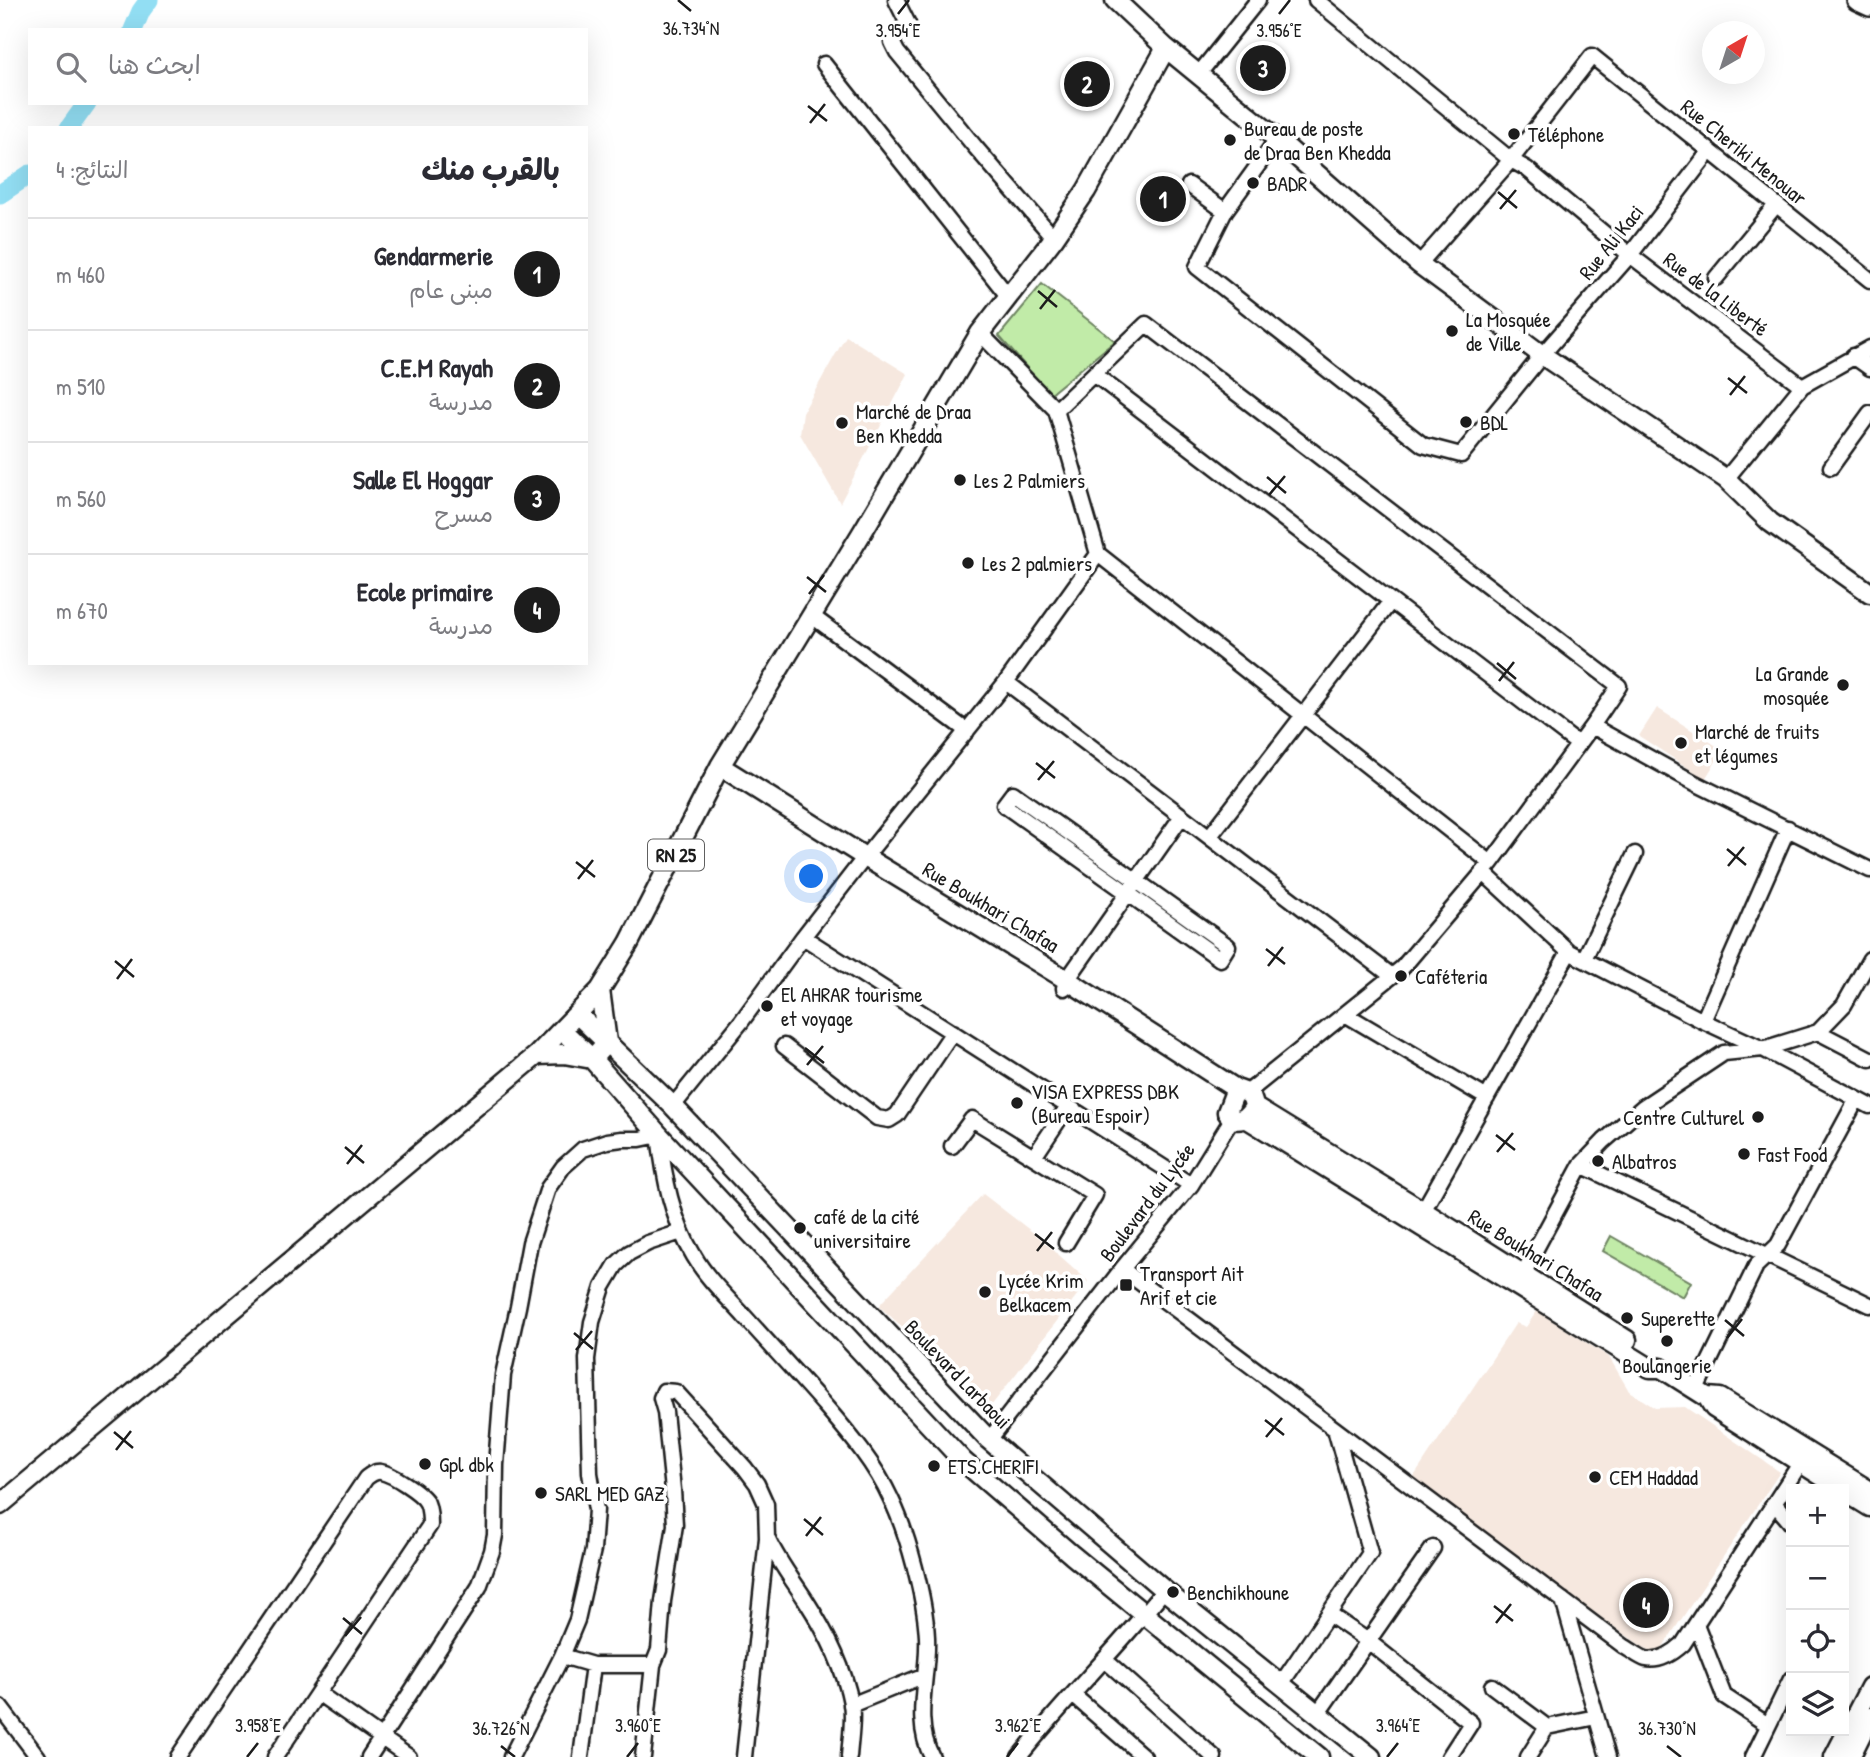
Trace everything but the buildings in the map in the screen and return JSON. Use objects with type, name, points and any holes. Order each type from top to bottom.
[{"type":"highway","points":[[1857,0],[1870,6]]},
{"type":"main road","points":[[1115,0],[1166,48],[1277,139],[1419,264],[1542,355],[1726,480],[1770,522],[1870,593]]},
{"type":"main road","name":"RN 25","points":[[0,1505],[537,1055],[600,990],[642,921],[719,770],[980,333],[1054,238],[1086,191],[1166,48]]},
{"type":"main road","name":"Rue Boukhari Chafaa","points":[[719,770],[862,861],[1065,984],[1241,1104],[1521,1280]]},
{"type":"main road","points":[[592,1059],[607,1042],[600,990]]},
{"type":"main road","name":"Boulevard Larbaoui","points":[[577,1014],[673,1106],[989,1440],[1164,1590],[1371,1757]]},
{"type":"main road","points":[[562,1030],[592,1059],[659,1135],[963,1461],[1072,1555],[1187,1647],[1310,1754]]},
{"type":"main road","points":[[537,1055],[564,1054],[592,1059]]},
{"type":"main road","name":"Rue Boukhari Chafaa","points":[[1241,1104],[1423,1211],[1650,1368],[1661,1368],[1701,1393]]},
{"type":"main road","points":[[1701,1393],[1720,1398],[1804,1457],[1836,1484]]},
{"type":"main road","points":[[1804,1457],[1870,1491]]},
{"type":"main road","points":[[1849,1494],[1870,1507]]},
{"type":"main road","points":[[1835,1757],[1870,1687]]},
{"type":"main road","points":[[1850,1757],[1870,1717]]},
{"type":"street","points":[[896,0],[908,24],[893,37],[892,42],[897,52],[1054,238]]},
{"type":"street","points":[[1198,75],[1258,0]]},
{"type":"street","name":"Rue de la Liberté","points":[[1316,0],[1630,255],[1802,386]]},
{"type":"street","name":"Rue Cheriki Menouar","points":[[1511,160],[1592,56],[1870,280]]},
{"type":"street","points":[[824,64],[1008,296]]},
{"type":"street","points":[[1189,185],[1225,211],[1277,139]]},
{"type":"street","name":"Rue Ali Kaci","points":[[1225,211],[1197,267],[1423,445],[1461,454],[1542,355],[1630,255],[1709,152]]},
{"type":"street","points":[[1419,264],[1511,160]]},
{"type":"street","points":[[1716,278],[1776,205]]},
{"type":"street","name":"Boulevard du Lycée","points":[[989,1440],[1191,1185],[1241,1104],[1402,968],[1488,868],[1619,686],[1146,324],[1094,374]]},
{"type":"street","points":[[980,333],[1056,410],[1098,554],[1303,715],[1488,868],[1569,952],[1864,1102],[1777,1245],[1756,1266],[1701,1393]]},
{"type":"street","points":[[1726,480],[1802,386],[1870,348]]},
{"type":"street","points":[[1853,356],[1870,368]]},
{"type":"street","points":[[1056,410],[1094,374],[1578,744]]},
{"type":"street","points":[[1831,467],[1870,413]]},
{"type":"street","points":[[673,1106],[741,1022],[862,861],[1006,682],[1098,554]]},
{"type":"street","points":[[1210,836],[1391,601]]},
{"type":"street","points":[[812,616],[967,731]]},
{"type":"street","points":[[1006,682],[1392,976]]},
{"type":"street","points":[[1592,726],[1695,783],[1870,870]]},
{"type":"street","points":[[1132,887],[1013,793],[1004,805],[1132,887],[1228,946],[1220,959],[1132,887]]},
{"type":"street","points":[[1065,984],[1182,816]]},
{"type":"street","points":[[1703,1020],[1788,828]]},
{"type":"street","points":[[1584,959],[1635,854]]},
{"type":"street","points":[[803,937],[1191,1185]]},
{"type":"street","points":[[1423,1211],[1569,952]]},
{"type":"street","points":[[1521,1280],[1581,1165],[1604,1141],[1643,1107],[1724,1053],[1763,1049],[1818,1032],[1844,1005],[1870,959]]},
{"type":"street","points":[[1345,1014],[1487,1098]]},
{"type":"street","points":[[784,1046],[877,1118],[889,1120],[897,1115],[953,1032]]},
{"type":"street","points":[[1818,1032],[1870,1059]]},
{"type":"street","points":[[1034,1157],[1068,1106]]},
{"type":"street","points":[[952,1146],[972,1119],[1095,1195],[1066,1242]]},
{"type":"street","points":[[369,1757],[479,1587],[492,1551],[503,1375],[530,1243],[548,1188],[563,1167],[583,1149],[607,1141],[659,1135],[675,1216],[695,1259],[855,1441],[892,1500],[916,1577],[927,1637],[922,1730],[932,1757]]},
{"type":"street","points":[[640,1139],[662,1158]]},
{"type":"street","points":[[1581,1165],[1870,1305]]},
{"type":"street","points":[[510,1757],[562,1656],[576,1620],[593,1550],[596,1510],[590,1473],[587,1359],[592,1322],[603,1287],[616,1265],[629,1253],[648,1243],[681,1232]]},
{"type":"street","points":[[1122,1269],[1625,1647],[1646,1659],[1671,1654],[1683,1644],[1804,1457]]},
{"type":"street","points":[[643,1757],[653,1665],[659,1650],[674,1525],[665,1412],[660,1398],[664,1391],[676,1392],[745,1468],[757,1484],[766,1504],[767,1538],[744,1757]]},
{"type":"street","points":[[1281,1684],[1370,1553],[1335,1429]]},
{"type":"street","points":[[178,1757],[366,1479],[373,1473],[381,1472],[420,1494],[430,1514],[430,1525],[275,1757]]},
{"type":"street","points":[[1774,1503],[1786,1517]]},
{"type":"street","points":[[767,1538],[777,1558],[807,1601],[830,1643],[843,1676],[851,1705],[849,1757]]},
{"type":"street","points":[[1318,1713],[1433,1548]]},
{"type":"street","points":[[1019,1757],[1164,1590]]},
{"type":"street","points":[[1563,1600],[1608,1757]]},
{"type":"street","points":[[1330,1615],[1368,1641],[1471,1723],[1449,1757]]},
{"type":"street","points":[[1696,1624],[1724,1696],[1768,1726]]},
{"type":"street","points":[[562,1656],[593,1665],[653,1665]]},
{"type":"street","points":[[1104,1660],[1214,1757]]},
{"type":"street","points":[[580,1757],[593,1665]]},
{"type":"street","points":[[851,1705],[925,1675]]},
{"type":"street","points":[[1492,1686],[1547,1727]]},
{"type":"street","points":[[1753,1757],[1786,1689]]},
{"type":"street","points":[[318,1693],[409,1757]]},
{"type":"street","points":[[1073,1695],[1144,1757]]},
{"type":"street","points":[[0,1707],[38,1757]]},
{"type":"street","points":[[1528,1757],[1547,1727],[1596,1717]]},
{"type":"shaded area","name":"Marché de Draa Ben Khedda","points":[[846,336],[908,374],[840,503],[800,434],[803,412]]},
{"type":"shaded area","name":"Marché de fruits et légumes","points":[[1657,708],[1723,750],[1705,779],[1639,736]]},
{"type":"shaded area","name":"Lycée Krim Belkacem","points":[[983,1194],[1040,1238],[1088,1281],[991,1406],[880,1307]]},
{"type":"shaded area","name":"CEM Haddad","points":[[1537,1311],[1609,1357],[1629,1391],[1655,1408],[1685,1407],[1780,1472],[1662,1648],[1652,1651],[1643,1647],[1537,1574],[1411,1481],[1516,1323],[1526,1327]]},
{"type":"green space","points":[[1042,284],[1115,341],[1050,394],[999,336]]},
{"type":"green space","points":[[1611,1236],[1691,1282],[1683,1297],[1603,1251]]},
{"type":"waterway","points":[[134,28],[149,0]]},
{"type":"waterway","points":[[70,126],[86,105]]},
{"type":"waterway","points":[[0,194],[28,175]]},
{"type":"place","name":"Salle El Hoggar","points":[[1263,68]]},
{"type":"place","name":"C.E.M Rayah","points":[[1087,84]]},
{"type":"place","name":"Téléphone","points":[[1514,134]]},
{"type":"place","name":"Bureau de poste de Draa Ben Khedda","points":[[1230,140]]},
{"type":"place","name":"BADR","points":[[1253,183]]},
{"type":"place","name":"Gendarmerie","points":[[1163,199]]},
{"type":"place","name":"La Mosquée de Ville","points":[[1452,331]]},
{"type":"place","name":"BDL","points":[[1466,422]]},
{"type":"place","name":"Marché de Draa Ben Khedda","points":[[842,423]]},
{"type":"place","name":"Les 2 Palmiers","points":[[960,480]]},
{"type":"place","name":"Les 2 palmiers","points":[[968,563]]},
{"type":"place","name":"La Grande mosquée","points":[[1843,685]]},
{"type":"place","name":"Marché de fruits et légumes","points":[[1681,743]]},
{"type":"place","name":"Caféteria","points":[[1401,976]]},
{"type":"place","name":"El AHRAR tourisme et voyage","points":[[767,1006]]},
{"type":"place","name":"VISA EXPRESS DBK (Bureau Espoir)","points":[[1017,1103]]},
{"type":"place","name":"Centre Culturel","points":[[1758,1117]]},
{"type":"place","name":"Fast Food","points":[[1744,1154]]},
{"type":"place","name":"Albatros","points":[[1598,1161]]},
{"type":"place","name":"café de la cité universitaire","points":[[800,1228]]},
{"type":"place","name":"Transport Ait Arif et cie","points":[[1126,1285]]},
{"type":"place","name":"Lycée Krim Belkacem","points":[[985,1292]]},
{"type":"place","name":"Superette","points":[[1627,1318]]},
{"type":"place","name":"Boulangerie","points":[[1667,1341]]},
{"type":"place","name":"Gpl dbk","points":[[425,1464]]},
{"type":"place","name":"ETS.CHERIFI","points":[[934,1466]]},
{"type":"place","name":"CEM Haddad","points":[[1595,1477]]},
{"type":"place","name":"SARL MED GAZ","points":[[541,1493]]},
{"type":"place","name":"Benchikhoune","points":[[1173,1592]]},
{"type":"place","name":"Ecole primaire","points":[[1646,1605]]}]
